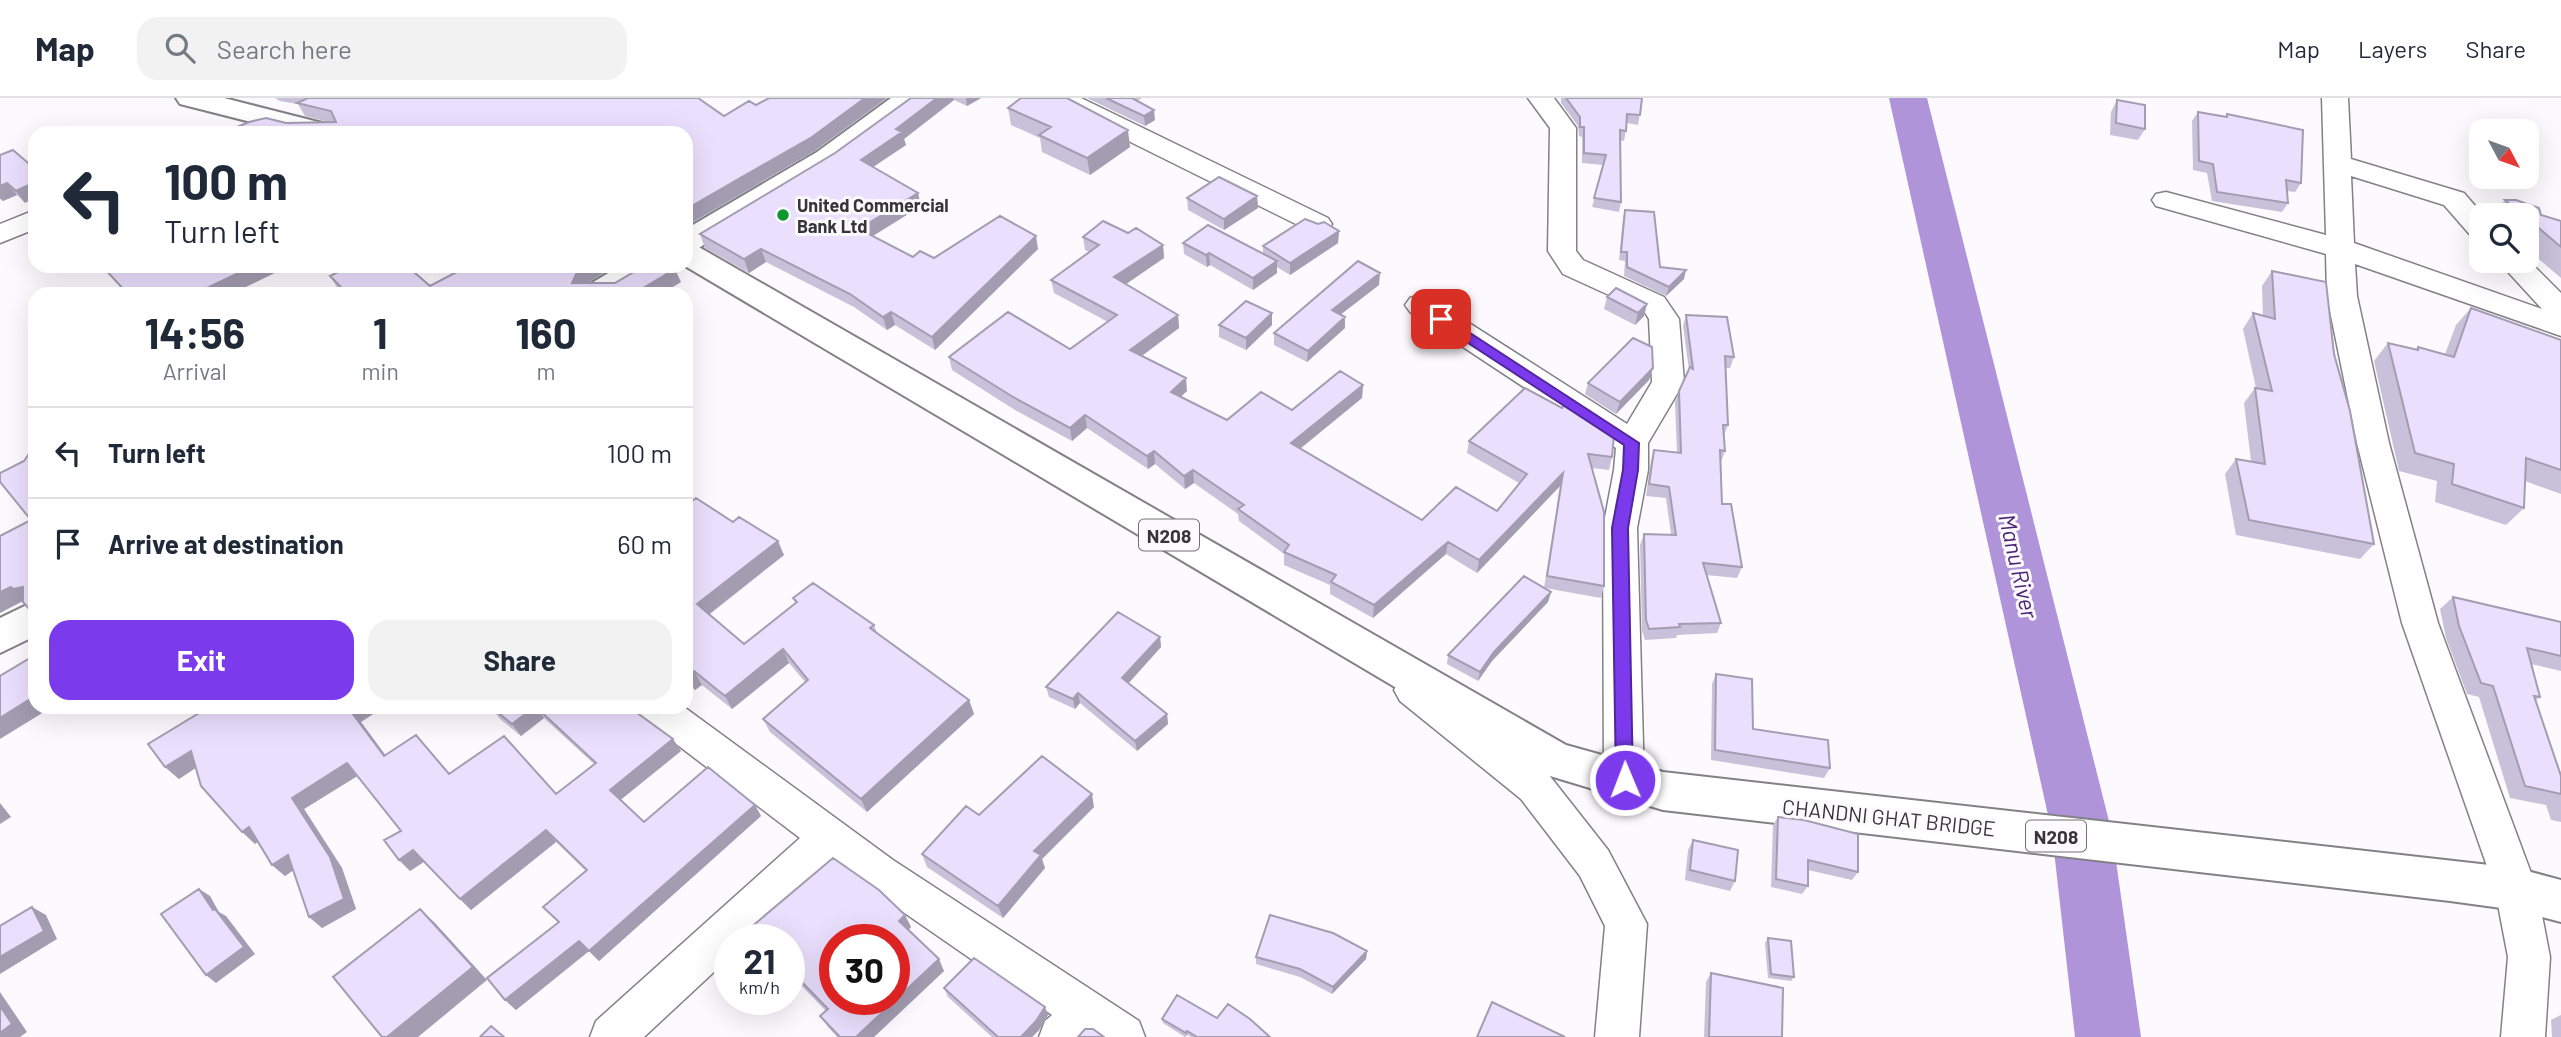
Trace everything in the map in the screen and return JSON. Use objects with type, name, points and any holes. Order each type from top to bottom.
[{"type":"main road","points":[[190,98],[300,126]]},
{"type":"main road","points":[[693,238],[827,158],[909,98]]},
{"type":"main road","name":"N208","points":[[693,257],[1555,760],[1644,785]]},
{"type":"main road","points":[[608,287],[632,273]]},
{"type":"main road","points":[[0,637],[28,621]]},
{"type":"main road","name":"CHANDNI GHAT BRIDGE","points":[[1644,785],[2516,889]]},
{"type":"main road","name":"N208","points":[[2516,889],[2561,901]]},
{"type":"street","points":[[1061,98],[1318,224]]},
{"type":"street","points":[[1541,98],[1543,106],[1556,116],[1563,128],[1562,251],[1573,267],[1654,304],[1664,319],[1668,382],[1632,443],[1631,470],[1620,528],[1644,785]]},
{"type":"street","points":[[2335,98],[2342,296],[2373,443],[2420,623],[2516,889],[2529,957],[2523,1037]]},
{"type":"street","points":[[255,126],[272,119]]},
{"type":"street","points":[[2336,163],[2469,204]]},
{"type":"street","points":[[2454,199],[2469,216]]},
{"type":"street","points":[[2166,200],[2339,248],[2561,326]]},
{"type":"street","points":[[0,234],[28,222]]},
{"type":"street","points":[[2524,273],[2561,310]]},
{"type":"street","points":[[1419,305],[1632,443]]},
{"type":"street","points":[[1353,642],[1535,787],[1594,863],[1626,924],[1617,1037]]},
{"type":"street","points":[[664,714],[878,873],[1073,1024],[1123,1037]]},
{"type":"street","points":[[611,1037],[830,838]]},
{"type":"building","points":[[308,98],[698,98],[724,116],[749,101],[756,105],[769,98],[865,98],[812,137],[693,205],[693,126],[240,126],[266,118],[286,123],[336,122],[331,111],[297,103]]},
{"type":"building","points":[[911,98],[937,98],[896,129],[902,132],[861,160],[918,193],[859,229],[913,257],[920,251],[934,258],[1000,216],[1036,236],[932,337],[891,312],[883,317],[850,294],[761,249],[744,259],[700,234],[835,153]]},
{"type":"building","points":[[1021,98],[1067,98],[1128,130],[1087,158],[1039,135],[1051,127],[1008,108]]},
{"type":"building","points":[[1106,98],[1132,98],[1154,110],[1144,116]]},
{"type":"building","points":[[1566,98],[1642,98],[1640,115],[1627,114],[1626,131],[1620,130],[1621,202],[1594,198],[1606,155],[1584,153],[1584,127],[1580,127],[1580,117]]},
{"type":"building","points":[[2117,100],[2145,105],[2145,129],[2116,123]]},
{"type":"building","points":[[2198,112],[2227,117],[2227,114],[2303,130],[2301,183],[2286,180],[2288,203],[2217,192],[2213,164],[2199,161]]},
{"type":"building","points":[[13,150],[28,163],[28,185],[16,191],[7,183],[0,186],[0,155]]},
{"type":"building","points":[[1219,177],[1257,196],[1224,219],[1187,198]]},
{"type":"building","points":[[2505,200],[2525,203],[2509,203]]},
{"type":"building","points":[[2539,208],[2541,215],[2561,221],[2561,247],[2539,228]]},
{"type":"building","points":[[1625,210],[1654,212],[1660,267],[1686,270],[1669,287],[1627,267],[1627,252],[1621,252]]},
{"type":"building","points":[[1305,219],[1318,224],[1324,222],[1339,231],[1290,263],[1263,246]]},
{"type":"building","points":[[1103,221],[1128,233],[1136,228],[1163,245],[1114,277],[1178,315],[1130,350],[1186,378],[1171,392],[1227,420],[1261,392],[1292,410],[1340,371],[1363,385],[1291,443],[1422,520],[1456,487],[1497,511],[1527,474],[1469,441],[1525,388],[1562,408],[1566,403],[1614,435],[1612,457],[1588,454],[1604,512],[1604,586],[1547,576],[1563,473],[1479,560],[1448,542],[1374,605],[1331,582],[1336,575],[1284,552],[1289,545],[1238,509],[1244,505],[1193,470],[1184,476],[1154,451],[1147,456],[1085,415],[1070,428],[1013,397],[949,357],[1008,312],[1070,349],[1117,315],[1051,280],[1099,245],[1083,237]]},
{"type":"building","points":[[1208,225],[1277,261],[1253,278],[1209,253],[1206,255],[1183,243]]},
{"type":"building","points":[[1358,261],[1380,273],[1332,310],[1345,317],[1308,351],[1274,333]]},
{"type":"building","points":[[2272,271],[2326,282],[2334,354],[2350,411],[2374,544],[2249,520],[2236,459],[2265,464],[2255,388],[2272,391],[2253,313],[2275,319]]},
{"type":"building","points":[[108,273],[238,273],[209,287],[121,287]]},
{"type":"building","points":[[336,273],[415,273],[430,286],[455,273],[577,273],[572,283],[615,283],[632,273],[668,273],[645,287],[341,287],[330,276]]},
{"type":"building","points":[[1616,288],[1647,304],[1638,313],[1607,297]]},
{"type":"building","points":[[1246,301],[1272,313],[1246,338],[1219,325]]},
{"type":"building","points":[[2471,308],[2561,340],[2561,470],[2526,458],[2524,508],[2452,484],[2454,464],[2415,453],[2388,343],[2418,350],[2418,347],[2454,357]]},
{"type":"building","points":[[1686,315],[1727,317],[1734,357],[1725,356],[1728,425],[1723,425],[1725,451],[1720,450],[1722,504],[1731,504],[1742,567],[1703,563],[1721,623],[1679,624],[1680,627],[1649,629],[1646,620],[1644,534],[1676,535],[1669,487],[1649,484],[1654,450],[1681,453],[1679,391],[1690,367],[1693,369]]},
{"type":"building","points":[[1633,338],[1652,347],[1653,368],[1620,402],[1588,383]]},
{"type":"building","points":[[28,455],[28,516],[0,482],[0,473],[24,461]]},
{"type":"building","points":[[696,498],[733,522],[739,517],[778,541],[697,604],[744,644],[797,602],[793,598],[813,583],[874,625],[870,628],[969,700],[861,799],[763,719],[808,680],[783,649],[725,696],[693,672],[693,500]]},
{"type":"building","points":[[28,522],[28,608],[23,602],[23,587],[11,587],[0,592],[0,536]]},
{"type":"building","points":[[1524,576],[1551,592],[1494,652],[1480,672],[1448,655]]},
{"type":"building","points":[[2453,597],[2561,622],[2561,656],[2527,648],[2540,697],[2534,696],[2561,776],[2561,794],[2525,786],[2493,686],[2481,683],[2459,626]]},
{"type":"building","points":[[1118,612],[1160,637],[1122,678],[1167,714],[1135,741],[1078,693],[1073,699],[1046,687]]},
{"type":"building","points":[[28,659],[28,700],[0,718],[0,676]]},
{"type":"building","points":[[1716,674],[1752,679],[1753,729],[1828,740],[1830,768],[1715,750]]},
{"type":"building","points":[[197,714],[353,714],[384,756],[416,735],[449,774],[504,736],[556,794],[596,763],[544,714],[639,714],[673,739],[610,790],[644,822],[708,767],[755,805],[589,951],[579,941],[505,1000],[487,978],[559,922],[543,907],[587,870],[546,830],[460,899],[413,850],[399,860],[384,840],[401,831],[347,763],[292,798],[330,857],[344,899],[309,917],[288,855],[272,865],[249,827],[242,832],[201,786],[191,751],[165,767],[148,744]]},
{"type":"building","points":[[500,714],[525,714],[512,724]]},
{"type":"building","points":[[1042,756],[1092,794],[1034,851],[1041,855],[998,906],[922,854],[966,806],[979,815]]},
{"type":"building","points":[[1778,817],[1804,820],[1858,834],[1858,872],[1808,860],[1808,886],[1776,879]]},
{"type":"building","points":[[1693,840],[1738,850],[1735,881],[1690,870]]},
{"type":"building","points":[[833,858],[879,890],[905,915],[899,921],[902,924],[819,924],[819,1000],[805,985],[805,924],[755,924]]},
{"type":"building","points":[[199,889],[244,947],[206,975],[161,914]]},
{"type":"building","points":[[32,907],[44,931],[0,957],[0,926]]},
{"type":"building","points":[[420,909],[473,967],[387,1037],[382,1037],[333,977]]},
{"type":"building","points":[[1270,915],[1333,933],[1367,951],[1333,987],[1300,969],[1256,957]]},
{"type":"building","points":[[910,931],[939,959],[910,986]]},
{"type":"building","points":[[1768,938],[1791,941],[1794,977],[1771,974]]},
{"type":"building","points":[[974,958],[1045,1007],[1021,1037],[998,1037],[944,988]]},
{"type":"building","points":[[1711,973],[1783,988],[1782,1037],[1709,1037]]},
{"type":"building","points":[[1177,995],[1217,1018],[1228,1004],[1270,1037],[1197,1037],[1187,1031],[1186,1033],[1162,1019]]},
{"type":"building","points":[[1492,1002],[1565,1037],[1477,1037]]},
{"type":"building","points":[[0,1006],[12,1024],[0,1033]]},
{"type":"building","points":[[879,1015],[856,1037],[840,1037],[820,1016]]},
{"type":"building","points":[[491,1026],[504,1037],[480,1037]]},
{"type":"building","points":[[1085,1029],[1093,1029],[1104,1037],[1078,1037]]},
{"type":"waterway","name":"Manu River","points":[[1908,98],[2082,833],[2108,1037]]},
{"type":"place","name":"United Commercial Bank Ltd","points":[[783,215]]},
{"type":"route","points":[[1441,319],[1632,443],[1631,470],[1620,528],[1625,780]]}]
